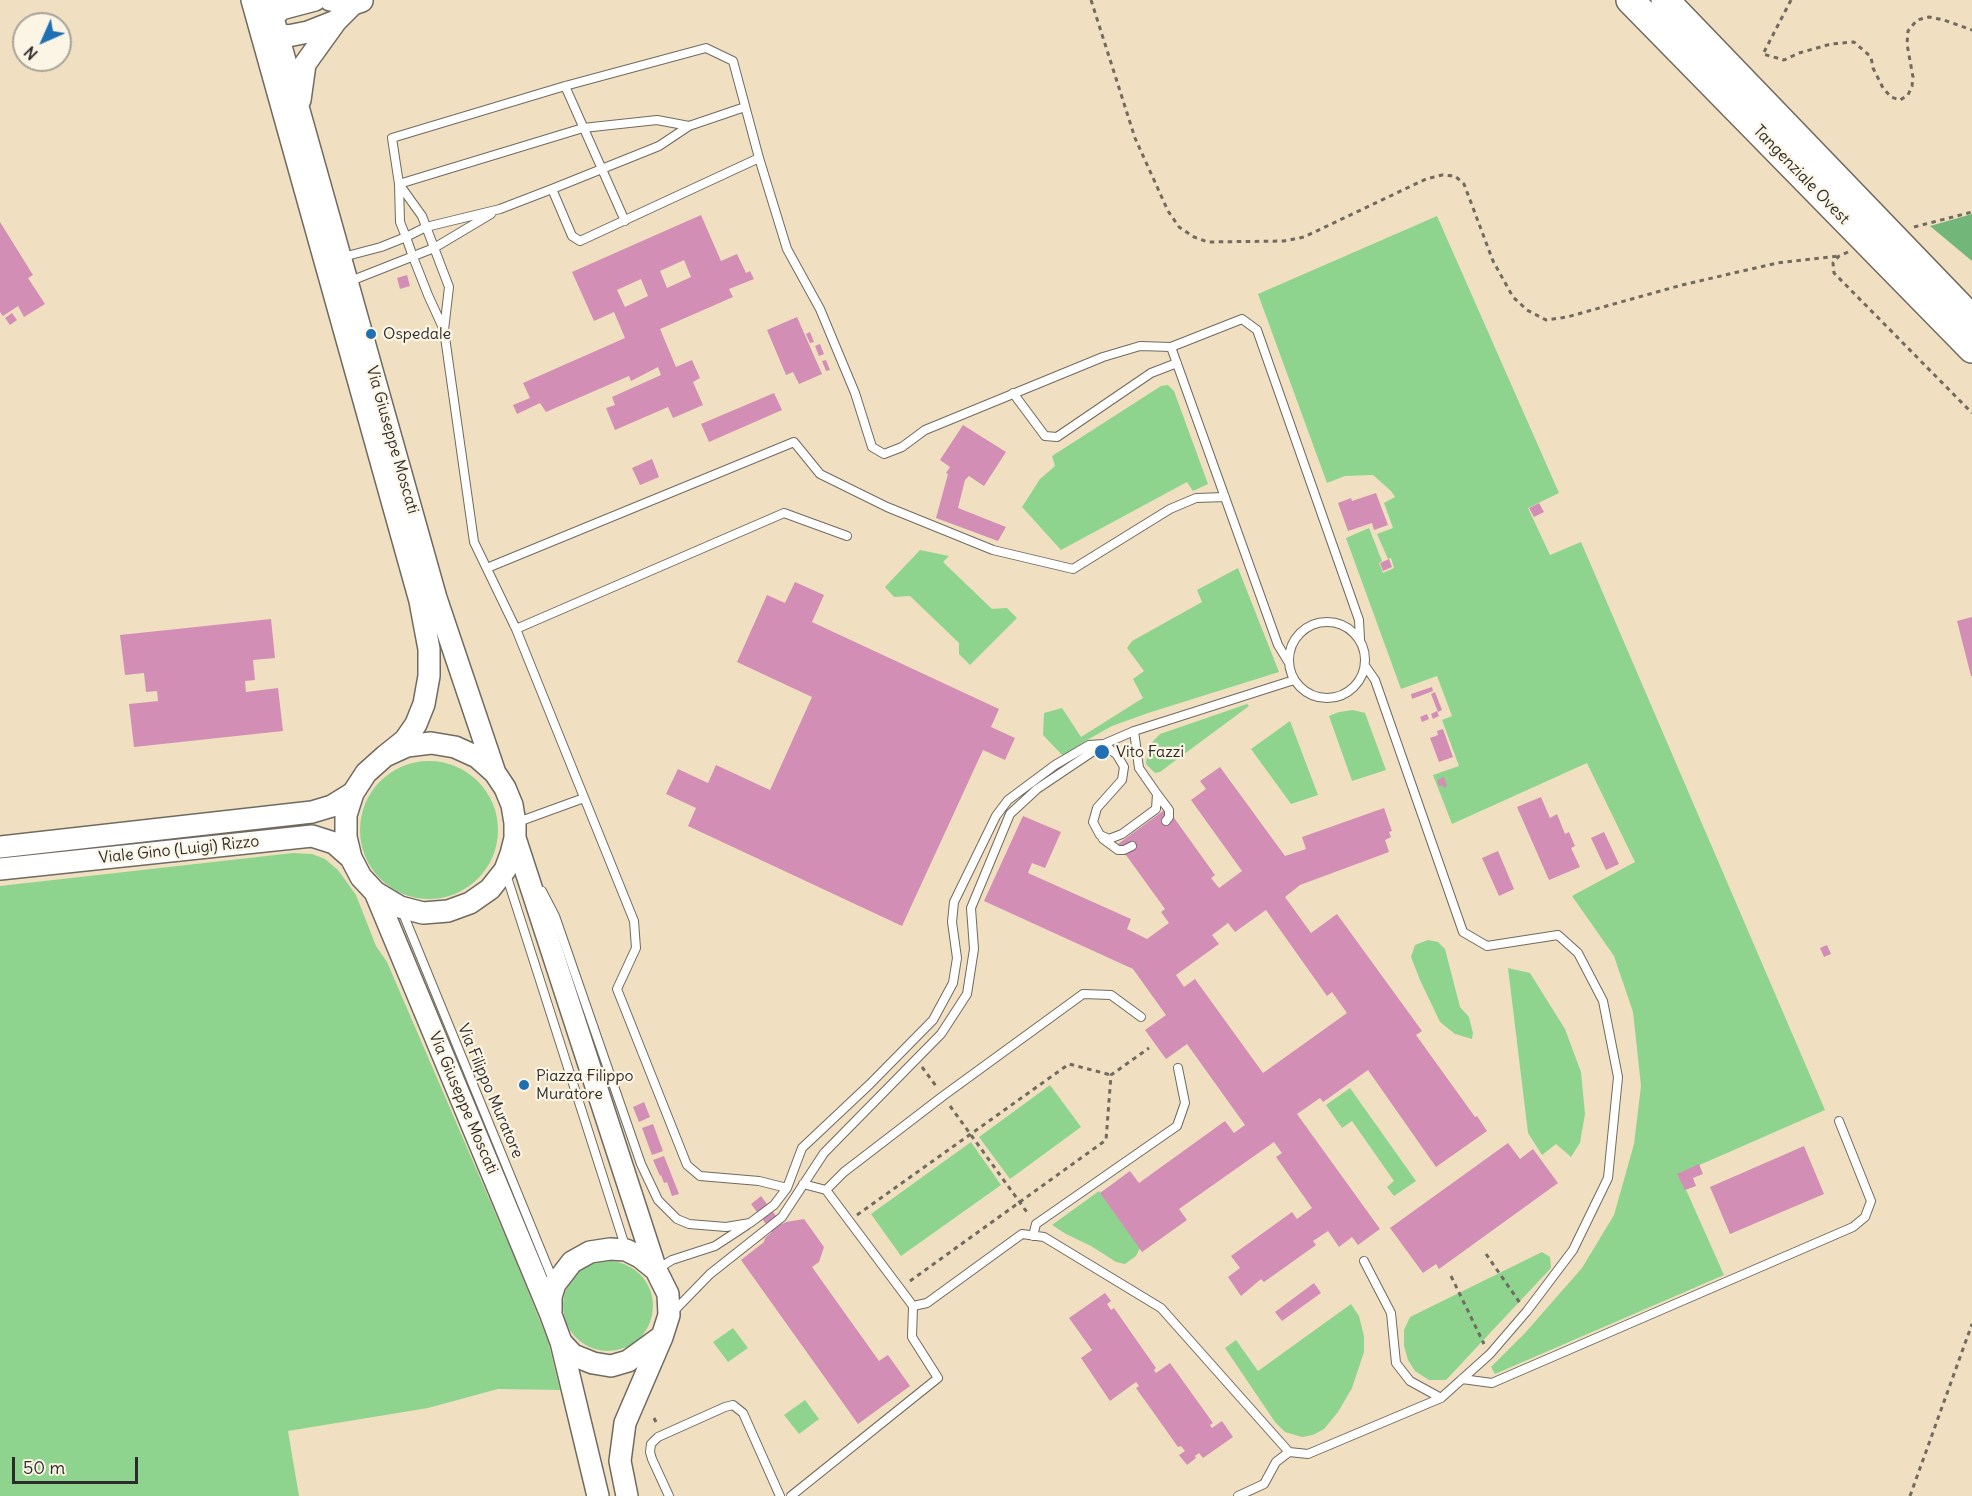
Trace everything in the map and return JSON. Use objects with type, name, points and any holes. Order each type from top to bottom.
[{"type":"highway","name":"Tangenziale Ovest","points":[[1630,0],[1972,349]]},
{"type":"highway","name":"Tangenziale Ovest","points":[[1665,0],[1972,319]]},
{"type":"street","name":"Via Giuseppe Moscati","points":[[252,0],[270,20],[298,109],[436,598],[495,773]]},
{"type":"street","points":[[315,0],[281,9],[270,20],[288,36],[308,32],[336,21]]},
{"type":"street","points":[[330,0],[359,2]]},
{"type":"street","points":[[298,109],[305,64],[336,21],[359,2]]},
{"type":"street","name":"Via Giuseppe Moscati","points":[[270,20],[420,601],[429,649],[429,676],[424,704],[416,724],[405,740],[366,773],[353,793],[346,815],[346,837],[351,858],[361,876],[375,892],[400,907],[423,913],[448,911],[470,903],[490,889],[505,870],[516,836]]},
{"type":"street","name":"Via Giuseppe Moscati","points":[[385,756],[407,746],[431,743],[455,747],[477,757],[495,773],[512,805],[516,836],[656,1270],[668,1294],[669,1315],[662,1337],[625,1423],[620,1461],[627,1496]]},
{"type":"street","name":"Viale Gino (Luigi) Rizzo","points":[[0,847],[312,812],[332,806],[353,793]]},
{"type":"street","name":"Viale Gino (Luigi) Rizzo","points":[[0,869],[312,836],[334,843],[351,858]]},
{"type":"street","name":"Via Giuseppe Moscati","points":[[375,892],[561,1342],[598,1496]]},
{"type":"street","points":[[555,1284],[572,1262],[590,1252],[610,1249],[626,1250],[640,1257],[656,1270]]},
{"type":"street","name":"Via Giuseppe Moscati","points":[[551,1315],[551,1297],[555,1284]]},
{"type":"street","points":[[561,1342],[573,1355],[593,1363],[611,1366],[628,1361],[662,1337]]},
{"type":"lane","points":[[444,330],[400,222],[399,184],[392,138],[565,86],[706,48],[733,61],[787,249],[820,309],[855,393],[872,447],[884,454],[902,447],[925,430],[1103,357],[1140,346],[1172,347],[1242,319],[1257,330],[1359,620],[1366,668],[1361,680],[1341,697],[1314,697],[1294,680],[1289,663],[1278,645],[1172,347]]},
{"type":"lane","points":[[565,86],[625,221]]},
{"type":"lane","points":[[341,257],[381,247],[426,227],[500,209],[659,146],[689,126],[746,107]]},
{"type":"lane","points":[[399,184],[583,128],[657,120],[689,126]]},
{"type":"lane","points":[[552,189],[572,236],[580,241],[759,158]]},
{"type":"lane","points":[[399,184],[422,216],[449,287],[444,330],[474,542],[516,629],[634,921],[636,948],[616,989],[687,1164],[700,1176],[759,1181],[787,1188]]},
{"type":"lane","points":[[348,282],[434,248],[500,209]]},
{"type":"lane","points":[[1013,393],[1045,436],[1057,437],[1151,374],[1177,363]]},
{"type":"lane","points":[[487,568],[794,442],[820,474],[887,507],[993,550],[1073,569],[1170,510],[1196,498],[1225,497]]},
{"type":"lane","points":[[516,629],[783,513],[847,536]]},
{"type":"lane","points":[[1289,663],[1290,650],[1295,639],[1304,629],[1315,623],[1327,621],[1340,623],[1351,629],[1360,639]]},
{"type":"lane","points":[[913,1306],[927,1303],[1022,1234],[1044,1237],[1161,1308],[1289,1452],[1308,1454],[1441,1398],[1490,1354],[1527,1311],[1573,1250],[1608,1178],[1618,1077],[1604,1001],[1578,953],[1558,935],[1487,946],[1463,932],[1375,680],[1366,668]]},
{"type":"lane","points":[[669,1315],[710,1274],[782,1217],[824,1153],[941,1034],[967,993],[974,949],[970,908],[1010,814],[1036,789],[1104,744],[1134,731],[1294,680]]},
{"type":"lane","points":[[1134,731],[1139,768],[1169,810],[1169,817],[1166,821]]},
{"type":"lane","points":[[656,1270],[672,1260],[716,1246],[774,1205],[787,1188],[802,1148],[933,1020],[953,983],[957,958],[952,922],[954,902],[996,816],[1008,801],[1055,765],[1089,745],[1104,744],[1117,755],[1124,767],[1122,780],[1097,808],[1093,822],[1106,843],[1118,850],[1132,846]]},
{"type":"lane","points":[[1100,835],[1109,839],[1122,834],[1156,808],[1157,794]]},
{"type":"lane","points":[[584,798],[516,836],[555,916],[641,1164],[658,1200],[677,1219],[689,1224],[726,1227],[750,1223],[758,1218]]},
{"type":"lane","points":[[505,870],[626,1250]]},
{"type":"lane","name":"Via Filippo Muratore","points":[[400,907],[555,1284]]},
{"type":"lane","points":[[826,1190],[844,1172],[943,1096],[1083,994],[1112,995],[1140,1017]]},
{"type":"lane","points":[[1033,1236],[1036,1224],[1177,1126],[1185,1104],[1178,1068]]},
{"type":"lane","points":[[1462,1379],[1492,1383],[1853,1227],[1865,1218],[1871,1201],[1839,1121]]},
{"type":"lane","points":[[791,1496],[938,1378],[912,1337],[913,1306],[826,1190],[803,1184]]},
{"type":"lane","points":[[1365,1261],[1391,1313],[1396,1363],[1410,1380],[1441,1398]]},
{"type":"lane","points":[[669,1496],[652,1459],[651,1444],[658,1437],[725,1407],[733,1406],[743,1413],[780,1496]]},
{"type":"lane","points":[[1238,1496],[1264,1484],[1276,1462],[1289,1452]]},
{"type":"path","points":[[1091,0],[1135,138],[1168,211],[1179,227],[1194,237],[1208,242],[1284,241],[1304,237],[1426,179],[1442,175],[1455,176],[1464,184],[1493,261],[1513,297],[1527,310],[1546,320],[1568,317],[1682,285],[1777,262],[1839,256],[1852,250]]},
{"type":"path","points":[[1791,0],[1763,54],[1784,60],[1831,44],[1854,42],[1871,57],[1872,68],[1883,88],[1891,96],[1900,100],[1908,95],[1912,86],[1907,44],[1908,31],[1917,20],[1929,17],[1972,30]]},
{"type":"path","points":[[1909,228],[1972,212]]},
{"type":"path","points":[[1839,256],[1833,263],[1834,273],[1972,413]]},
{"type":"path","points":[[1111,1075],[1149,1048]]},
{"type":"path","points":[[916,1060],[1036,1224]]},
{"type":"path","points":[[849,1221],[1069,1064],[1111,1075]]},
{"type":"path","points":[[899,1289],[1106,1140],[1111,1075]]},
{"type":"path","points":[[1486,1254],[1527,1311]]},
{"type":"path","points":[[1451,1275],[1490,1354]]},
{"type":"path","points":[[1910,1496],[1972,1324]]},
{"type":"green space","points":[[1972,214],[1972,261],[1930,226]]},
{"type":"green space","points":[[1437,216],[1559,493],[1528,508],[1550,555],[1581,542],[1825,1110],[1679,1174],[1724,1275],[1495,1374],[1491,1367],[1525,1333],[1582,1268],[1614,1215],[1634,1144],[1641,1086],[1633,1012],[1614,956],[1572,896],[1635,862],[1587,763],[1452,824],[1433,775],[1459,766],[1442,720],[1452,716],[1437,676],[1401,689],[1346,538],[1369,528],[1382,561],[1379,563],[1383,573],[1394,568],[1377,534],[1393,528],[1384,503],[1395,497],[1373,475],[1345,476],[1327,483],[1258,294]]},
{"type":"green space","points":[[1168,385],[1174,391],[1208,484],[1193,491],[1187,482],[1061,550],[1022,507],[1040,479],[1055,466],[1052,456],[1161,386]]},
{"type":"green space","points":[[920,550],[949,556],[943,562],[992,609],[1007,608],[1017,618],[970,665],[959,654],[959,643],[910,596],[894,597],[885,587]]},
{"type":"green space","points":[[1238,568],[1279,672],[1112,726],[1063,756],[1043,735],[1044,713],[1062,708],[1081,737],[1143,698],[1133,679],[1144,671],[1127,648],[1132,641],[1202,602],[1197,590]]},
{"type":"green space","points":[[1247,704],[1249,706],[1160,772],[1155,773],[1146,764],[1153,741],[1160,734]]},
{"type":"green space","points":[[1353,710],[1365,713],[1386,770],[1352,781],[1329,716]]},
{"type":"green space","points":[[1290,721],[1318,795],[1291,804],[1251,749]]},
{"type":"green space","points":[[429,761],[455,767],[467,773],[477,782],[486,792],[492,804],[498,830],[492,856],[486,868],[477,878],[467,887],[455,893],[429,899],[403,893],[391,887],[381,878],[372,868],[366,856],[360,830],[366,804],[372,792],[381,782],[391,773],[403,767]]},
{"type":"green space","points":[[293,853],[312,854],[325,859],[338,870],[356,895],[376,946],[387,962],[515,1259],[548,1341],[560,1390],[498,1389],[428,1408],[288,1431],[299,1496],[0,1496],[0,886]]},
{"type":"green space","points":[[1428,940],[1438,942],[1445,949],[1460,1007],[1469,1017],[1473,1033],[1472,1039],[1455,1034],[1440,1022],[1420,980],[1411,957],[1415,945]]},
{"type":"green space","points":[[1508,968],[1530,973],[1565,1029],[1581,1072],[1585,1114],[1580,1143],[1571,1157],[1556,1144],[1542,1155],[1528,1133]]},
{"type":"green space","points":[[1050,1085],[1081,1127],[1010,1179],[979,1137]]},
{"type":"green space","points":[[1350,1088],[1416,1181],[1394,1196],[1387,1187],[1394,1181],[1352,1121],[1342,1128],[1326,1105]]},
{"type":"green space","points":[[971,1142],[1001,1185],[901,1256],[871,1214]]},
{"type":"green space","points":[[1099,1191],[1140,1248],[1136,1256],[1125,1264],[1116,1262],[1052,1225]]},
{"type":"green space","points":[[1542,1252],[1550,1257],[1551,1268],[1446,1380],[1429,1380],[1415,1371],[1408,1360],[1404,1346],[1404,1330],[1410,1317]]},
{"type":"green space","points":[[599,1261],[617,1261],[633,1268],[646,1281],[653,1297],[653,1315],[646,1331],[633,1344],[617,1351],[599,1351],[583,1344],[570,1331],[563,1315],[563,1297],[570,1281],[583,1268]]},
{"type":"green space","points":[[1351,1304],[1359,1316],[1364,1336],[1364,1352],[1352,1388],[1338,1412],[1324,1429],[1313,1435],[1302,1437],[1285,1432],[1275,1422],[1225,1348],[1236,1340],[1258,1371]]},
{"type":"green space","points":[[733,1328],[748,1348],[728,1362],[713,1342]]},
{"type":"green space","points":[[805,1400],[819,1419],[799,1434],[784,1415]]},
{"type":"building","points":[[701,215],[721,261],[737,254],[746,273],[750,271],[754,279],[729,289],[733,297],[660,329],[676,367],[692,360],[700,378],[693,382],[703,405],[673,418],[668,407],[615,430],[606,408],[615,405],[612,397],[661,375],[658,367],[631,381],[629,376],[546,412],[540,403],[517,414],[513,405],[530,398],[523,383],[625,338],[614,312],[594,321],[572,272]],"holes":[[[684,260],[691,277],[667,288],[660,271]],[[641,279],[648,296],[625,307],[617,290]]]},
{"type":"building","points":[[0,222],[33,275],[28,278],[45,304],[24,317],[18,306],[3,316],[0,312]]},
{"type":"building","points":[[407,275],[410,286],[400,289],[397,278]]},
{"type":"building","points":[[12,313],[17,320],[10,325],[5,318]]},
{"type":"building","points":[[797,317],[822,374],[799,384],[793,372],[786,375],[767,330]]},
{"type":"building","points":[[810,332],[814,342],[810,343],[806,334]]},
{"type":"building","points":[[820,344],[824,354],[819,356],[815,346]]},
{"type":"building","points":[[826,360],[830,370],[826,371],[822,361]]},
{"type":"building","points":[[774,393],[782,410],[709,442],[701,424]]},
{"type":"building","points":[[963,425],[1006,452],[984,486],[969,476],[965,480],[958,508],[1006,527],[998,541],[936,518],[948,474],[946,473],[950,467],[940,460]]},
{"type":"building","points":[[652,459],[659,477],[640,485],[632,468]]},
{"type":"building","points":[[1376,493],[1388,525],[1374,530],[1372,523],[1348,531],[1338,503]]},
{"type":"building","points":[[1539,503],[1544,512],[1534,517],[1529,508]]},
{"type":"building","points":[[1389,559],[1392,567],[1383,571],[1380,563]]},
{"type":"building","points":[[795,582],[824,595],[812,622],[999,709],[991,727],[1015,738],[1005,760],[983,750],[902,926],[688,826],[696,808],[666,794],[678,769],[708,783],[716,765],[770,790],[812,697],[737,662],[767,595],[785,603]]},
{"type":"building","points":[[1972,617],[1972,676],[1971,676],[1957,621]]},
{"type":"building","points":[[271,619],[275,658],[253,660],[255,680],[245,681],[246,692],[278,688],[283,731],[134,747],[129,704],[158,701],[157,691],[146,692],[144,673],[125,675],[120,635]]},
{"type":"building","points":[[1432,687],[1433,691],[1412,699],[1411,694]]},
{"type":"building","points":[[1435,692],[1442,710],[1438,712],[1431,694]]},
{"type":"building","points":[[1437,711],[1439,716],[1433,719],[1431,714]]},
{"type":"building","points":[[1427,714],[1429,719],[1422,722],[1420,717]]},
{"type":"building","points":[[1443,729],[1453,757],[1439,762],[1430,738],[1438,735],[1437,731]]},
{"type":"building","points":[[1220,767],[1285,856],[1306,849],[1302,837],[1384,808],[1392,831],[1389,832],[1391,837],[1385,840],[1389,852],[1300,885],[1285,897],[1311,933],[1337,914],[1422,1031],[1416,1035],[1487,1131],[1436,1167],[1368,1070],[1323,1102],[1320,1098],[1297,1114],[1380,1229],[1358,1245],[1352,1237],[1339,1247],[1328,1231],[1313,1241],[1316,1245],[1264,1282],[1261,1279],[1241,1296],[1228,1277],[1240,1268],[1231,1256],[1292,1212],[1297,1219],[1312,1208],[1276,1157],[1282,1153],[1274,1142],[1179,1209],[1187,1220],[1142,1252],[1100,1193],[1130,1171],[1139,1183],[1225,1121],[1234,1133],[1245,1125],[1187,1044],[1166,1059],[1145,1030],[1166,1015],[1133,969],[984,901],[1023,816],[1061,832],[1045,868],[1032,863],[1028,873],[1131,919],[1127,929],[1147,939],[1169,923],[1161,912],[1165,909],[1118,844],[1167,808],[1215,875],[1211,878],[1219,888],[1242,871],[1191,800],[1206,789],[1200,781]],"holes":[[[1266,910],[1327,996],[1332,992],[1347,1013],[1263,1073],[1195,979],[1184,987],[1176,975],[1219,944],[1212,935],[1228,923],[1235,932]]]},
{"type":"building","points":[[1444,777],[1447,786],[1444,788],[1443,785],[1439,786],[1437,780]]},
{"type":"building","points":[[1541,797],[1550,818],[1557,814],[1565,834],[1569,832],[1575,846],[1571,848],[1580,867],[1549,880],[1517,807]]},
{"type":"building","points":[[1604,832],[1619,864],[1606,870],[1591,838]]},
{"type":"building","points":[[1498,851],[1514,889],[1499,896],[1482,858]]},
{"type":"building","points":[[1827,945],[1831,954],[1824,957],[1820,948]]},
{"type":"building","points":[[644,1102],[650,1117],[639,1122],[633,1107]]},
{"type":"building","points":[[653,1124],[663,1151],[652,1155],[642,1128]]},
{"type":"building","points":[[1508,1143],[1520,1159],[1533,1149],[1558,1183],[1439,1269],[1436,1264],[1423,1273],[1390,1228]]},
{"type":"building","points":[[1804,1146],[1824,1194],[1730,1234],[1710,1187]]},
{"type":"building","points":[[664,1156],[679,1194],[672,1196],[667,1182],[664,1183],[653,1160]]},
{"type":"building","points":[[1699,1164],[1703,1174],[1693,1178],[1696,1186],[1685,1190],[1677,1174]]},
{"type":"building","points":[[761,1196],[782,1224],[804,1219],[824,1247],[819,1262],[812,1267],[879,1361],[888,1355],[910,1386],[858,1424],[741,1260],[764,1242],[772,1232],[751,1204]]},
{"type":"building","points":[[1314,1283],[1321,1293],[1282,1321],[1275,1312]]},
{"type":"building","points":[[1105,1293],[1111,1301],[1107,1304],[1111,1310],[1114,1308],[1156,1368],[1154,1370],[1156,1373],[1170,1363],[1213,1423],[1210,1425],[1212,1428],[1222,1421],[1233,1437],[1203,1458],[1199,1453],[1187,1465],[1179,1455],[1185,1451],[1181,1446],[1178,1447],[1136,1388],[1139,1386],[1136,1382],[1110,1401],[1081,1358],[1092,1350],[1069,1318]]},
{"type":"place","name":"Ospedale","points":[[371,334]]},
{"type":"place","name":"Vito Fazzi","points":[[1102,752]]},
{"type":"place","name":"Piazza Filippo Muratore","points":[[524,1085]]}]
